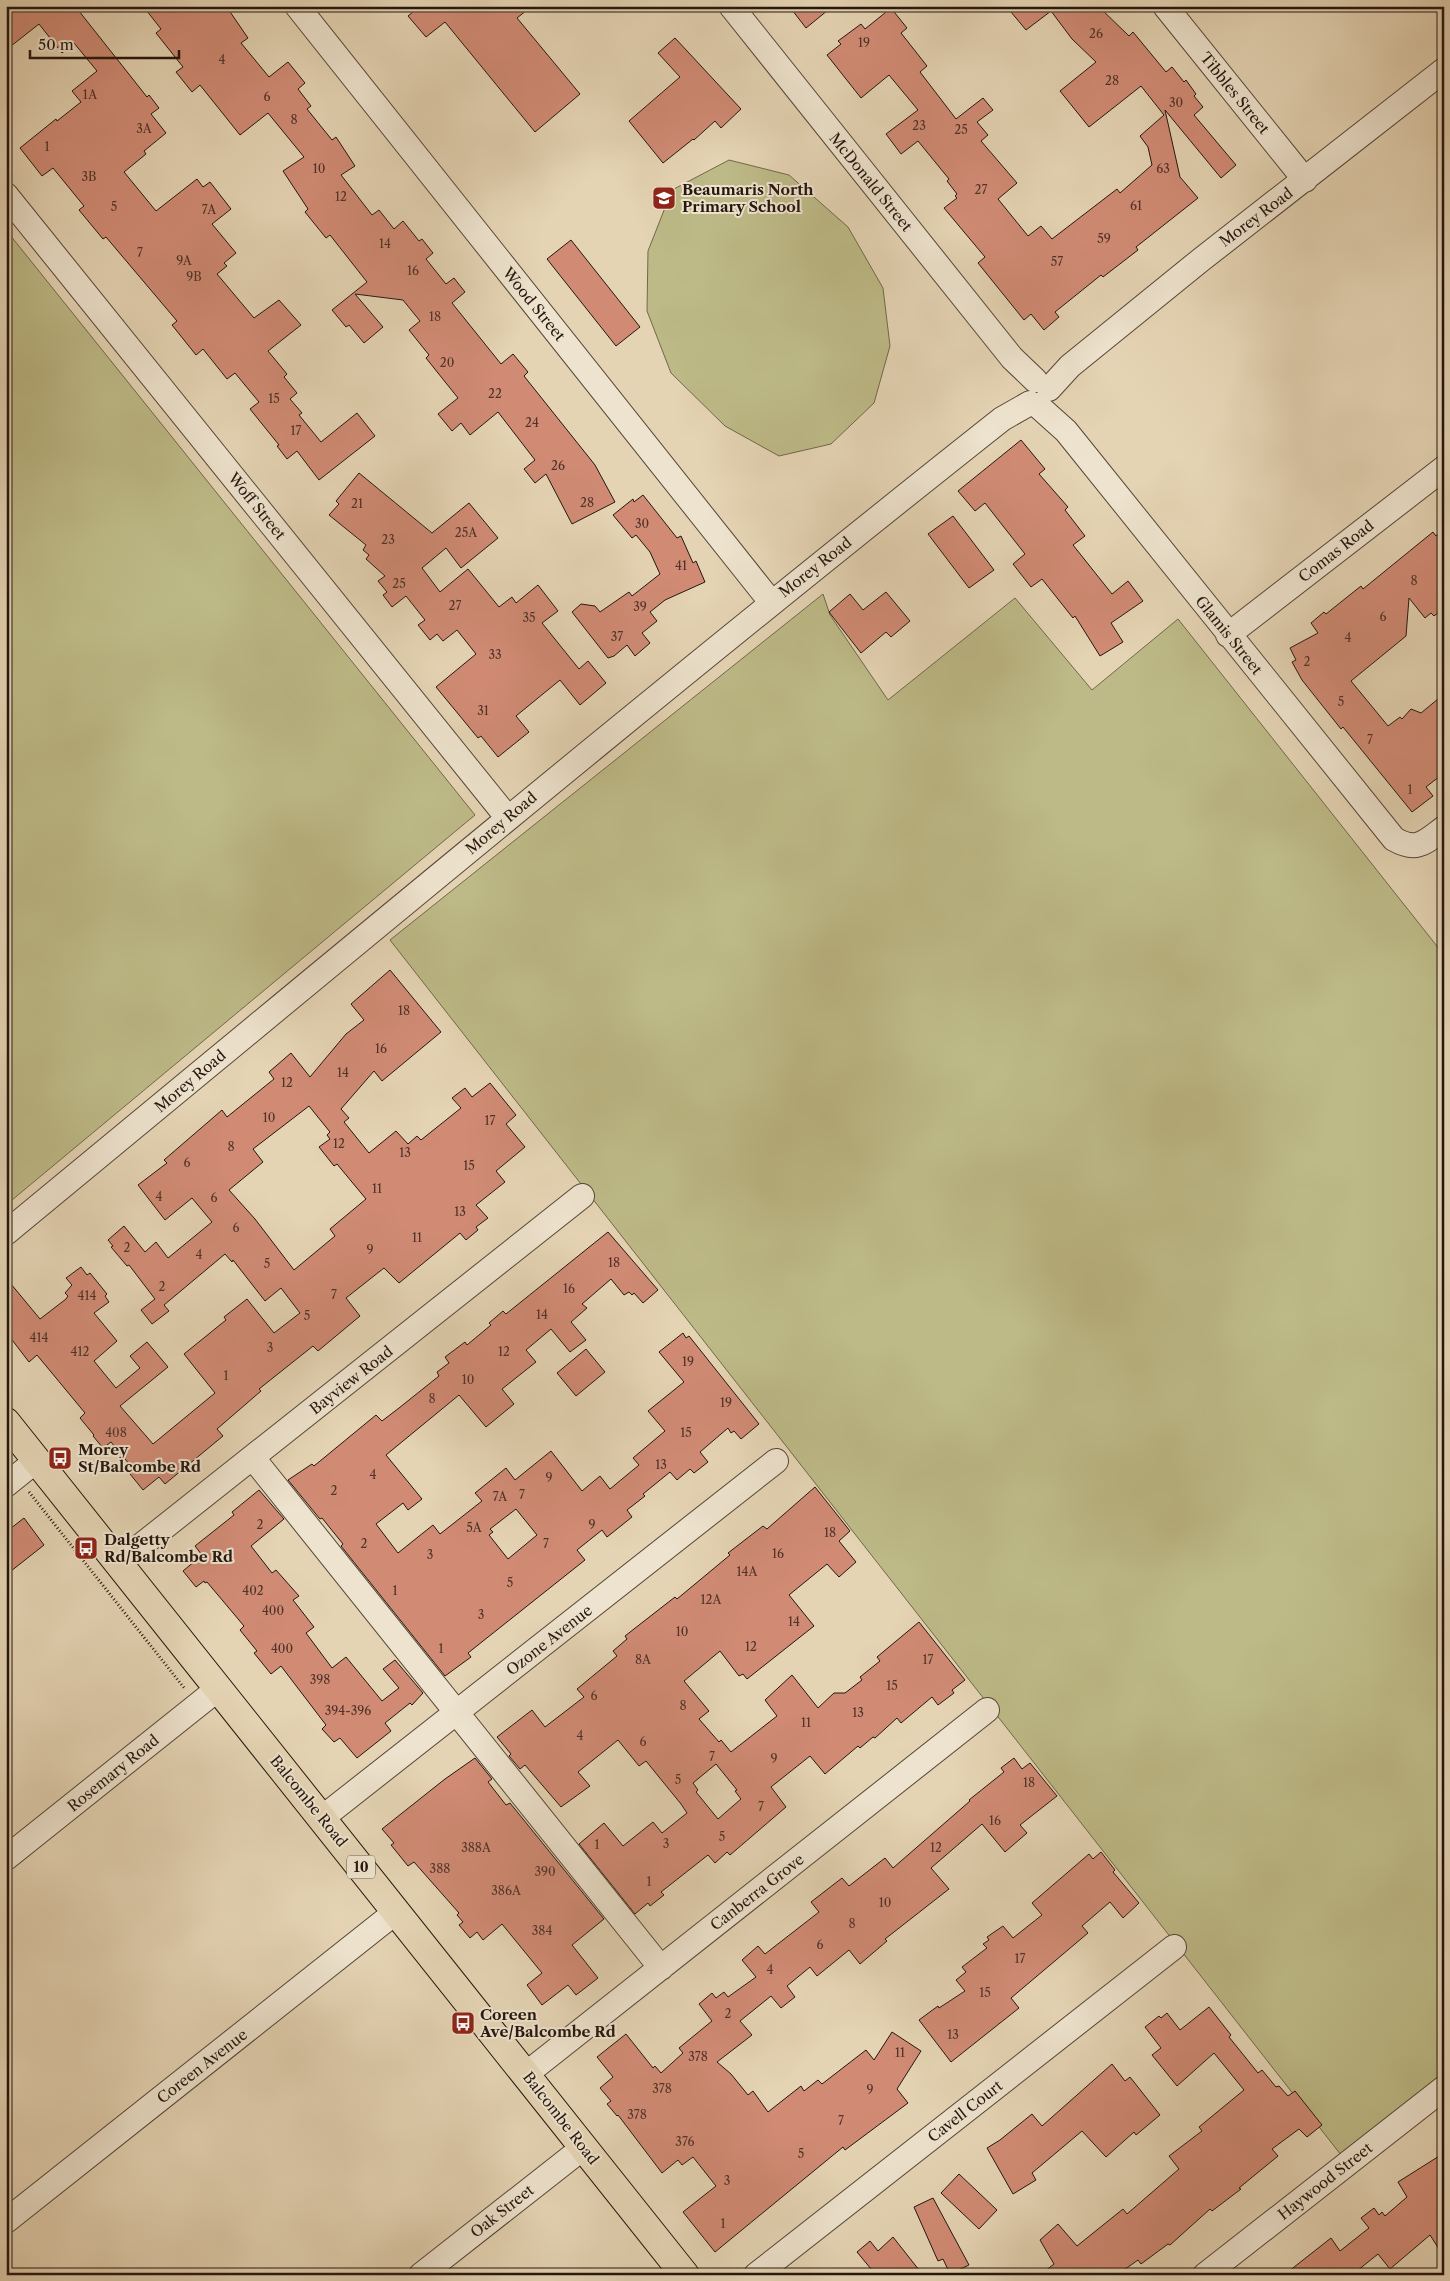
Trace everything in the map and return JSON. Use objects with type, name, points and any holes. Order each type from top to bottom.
[{"type":"main road","name":"Balcombe Road","points":[[6,1422],[20,1474],[119,1563],[209,1696],[322,1818],[685,2275]]},
{"type":"street","name":"Wood Street","points":[[297,6],[772,602]]},
{"type":"street","name":"McDonald Street","points":[[731,6],[1012,358],[1036,392]]},
{"type":"street","name":"Tibbles Street","points":[[1165,6],[1304,180]]},
{"type":"street","name":"Morey Road","points":[[6,1233],[508,817],[772,602],[1202,259],[1444,70]]},
{"type":"street","name":"Woff Street","points":[[6,195],[508,817]]},
{"type":"street","name":"Glamis Street","points":[[1036,392],[1228,635],[1394,839],[1407,846],[1417,846],[1444,828]]},
{"type":"street","name":"Comas Road","points":[[1228,635],[1444,468]]},
{"type":"street","name":"Bayview Road","points":[[119,1563],[582,1196]]},
{"type":"street","points":[[253,1458],[661,1968]]},
{"type":"street","name":"Ozone Avenue","points":[[322,1818],[776,1461]]},
{"type":"street","name":"Rosemary Road","points":[[6,1858],[209,1696]]},
{"type":"street","name":"Canberra Grove","points":[[526,2074],[988,1710]]},
{"type":"street","name":"Coreen Avenue","points":[[6,2221],[397,1911]]},
{"type":"street","name":"Cavell Court","points":[[756,2275],[1174,1947]]},
{"type":"street","name":"Haywood Street","points":[[1205,2275],[1444,2088]]},
{"type":"street","name":"Oak Street","points":[[421,2275],[584,2147]]},
{"type":"path","points":[[20,1474],[209,1696]]},
{"type":"shaded area","points":[[729,160],[789,175],[848,227],[883,288],[890,346],[874,403],[831,444],[779,456],[725,426],[671,373],[647,311],[648,251],[672,190]]},
{"type":"shaded area","points":[[6,230],[475,815],[6,1205]]},
{"type":"shaded area","points":[[823,594],[830,615],[888,700],[1015,598],[1092,690],[1178,619],[1444,955],[1444,2073],[1341,2155],[390,940]]},
{"type":"building","points":[[6,6],[75,6],[147,97],[149,95],[159,108],[151,114],[166,133],[144,151],[146,154],[124,172],[156,211],[197,179],[203,187],[210,182],[231,209],[212,224],[236,253],[224,263],[227,266],[217,274],[254,318],[279,300],[301,325],[268,351],[287,374],[284,377],[297,393],[290,399],[302,413],[299,415],[321,442],[357,413],[375,436],[319,480],[297,451],[287,459],[277,446],[279,445],[250,409],[259,402],[235,373],[227,379],[203,349],[196,355],[172,325],[177,321],[106,237],[103,239],[79,210],[84,206],[53,168],[42,176],[20,148],[81,102],[72,91],[97,71],[74,43],[62,53],[39,24],[6,50]]},
{"type":"building","points":[[143,6],[226,6],[248,38],[241,43],[269,77],[288,62],[305,83],[298,89],[311,106],[307,109],[332,140],[336,137],[355,166],[341,175],[372,215],[379,210],[394,229],[403,221],[419,241],[422,239],[433,253],[426,259],[446,284],[454,278],[465,292],[452,303],[501,364],[513,354],[528,372],[524,376],[595,465],[615,502],[572,524],[546,474],[535,483],[524,469],[535,460],[498,412],[470,435],[461,423],[452,431],[438,414],[458,398],[426,358],[429,355],[409,330],[420,321],[403,300],[355,294],[383,327],[364,343],[349,325],[346,327],[332,310],[367,282],[330,235],[326,238],[305,212],[308,209],[283,171],[304,157],[268,113],[240,135],[200,85],[192,92],[176,72],[183,67],[156,33],[161,29]]},
{"type":"building","points":[[420,6],[532,6],[517,18],[580,94],[535,132],[445,22],[426,37],[408,16]]},
{"type":"building","points":[[789,6],[833,6],[806,28]]},
{"type":"building","points":[[1006,6],[1098,6],[1129,36],[1133,32],[1166,72],[1172,67],[1184,82],[1186,80],[1196,94],[1194,96],[1203,107],[1194,115],[1236,165],[1221,178],[1165,110],[1180,177],[1198,198],[1136,247],[1138,250],[1103,277],[1101,275],[1055,312],[1059,317],[1044,330],[1031,314],[1024,320],[978,263],[985,257],[944,208],[957,198],[955,196],[957,194],[947,181],[949,179],[918,141],[901,154],[886,134],[918,110],[889,75],[861,98],[827,55],[841,44],[838,41],[861,24],[865,29],[891,8],[907,28],[901,33],[927,66],[920,72],[956,119],[983,98],[993,110],[977,122],[988,135],[981,141],[1017,183],[998,199],[1028,236],[1041,226],[1052,239],[1117,189],[1120,193],[1152,165],[1148,147],[1140,136],[1164,115],[1141,86],[1089,127],[1060,91],[1096,62],[1072,39],[1051,11],[1026,30]]},
{"type":"building","points":[[675,38],[741,109],[721,128],[715,121],[694,140],[663,163],[629,121],[680,77],[658,53]]},
{"type":"building","points":[[571,240],[640,327],[616,346],[547,259]]},
{"type":"building","points":[[1021,440],[1045,469],[1039,474],[1068,507],[1065,510],[1085,536],[1073,545],[1112,594],[1128,581],[1143,601],[1111,623],[1123,642],[1100,656],[1075,616],[1073,618],[1042,579],[1031,587],[1013,564],[1025,554],[985,503],[975,511],[958,491]]},
{"type":"building","points":[[359,473],[432,533],[469,503],[498,538],[461,568],[446,548],[422,568],[440,592],[468,569],[499,607],[512,597],[516,603],[538,585],[558,611],[542,623],[579,669],[588,661],[606,683],[580,705],[560,680],[516,716],[529,732],[498,757],[481,736],[478,738],[436,687],[476,654],[457,630],[443,641],[437,634],[430,640],[418,625],[425,620],[406,596],[392,607],[383,595],[387,592],[378,581],[385,576],[366,559],[369,555],[363,550],[366,545],[329,515],[339,504],[336,501]]},
{"type":"building","points":[[643,495],[677,538],[681,536],[693,563],[696,561],[705,582],[665,600],[650,612],[657,621],[642,633],[650,643],[635,656],[627,645],[614,656],[608,658],[572,612],[581,604],[595,606],[600,612],[629,592],[632,596],[660,574],[650,552],[636,535],[632,538],[613,515],[633,499],[634,502]]},
{"type":"building","points":[[953,516],[994,570],[969,588],[928,534]]},
{"type":"building","points":[[1444,531],[1444,608],[1434,616],[1431,613],[1425,618],[1409,598],[1406,636],[1351,681],[1388,726],[1400,717],[1402,719],[1411,709],[1421,713],[1444,694],[1444,773],[1426,787],[1433,796],[1412,812],[1302,680],[1292,662],[1296,660],[1290,648],[1318,633],[1311,623],[1324,612],[1326,614],[1361,586],[1363,589],[1433,532],[1436,536]]},
{"type":"building","points":[[886,592],[910,621],[891,637],[886,632],[861,653],[829,612],[850,594],[863,610]]},
{"type":"building","points":[[390,970],[441,1032],[382,1081],[374,1071],[341,1109],[349,1118],[344,1122],[369,1153],[396,1131],[408,1144],[417,1136],[421,1140],[461,1108],[452,1098],[465,1088],[472,1097],[490,1083],[516,1115],[506,1124],[525,1147],[496,1171],[505,1182],[476,1205],[488,1218],[476,1227],[478,1230],[466,1240],[460,1233],[399,1283],[384,1268],[346,1298],[360,1316],[318,1351],[313,1346],[259,1389],[261,1391],[217,1429],[223,1436],[165,1484],[159,1477],[143,1490],[126,1469],[130,1465],[111,1442],[103,1448],[93,1436],[80,1418],[85,1413],[37,1355],[29,1362],[6,1332],[6,1278],[40,1319],[68,1296],[65,1293],[72,1285],[66,1278],[81,1267],[87,1275],[90,1273],[107,1294],[105,1296],[109,1302],[94,1313],[117,1341],[94,1361],[116,1388],[140,1368],[130,1356],[147,1342],[168,1367],[120,1406],[153,1444],[215,1393],[184,1354],[226,1320],[224,1317],[247,1299],[274,1333],[300,1313],[281,1288],[265,1301],[233,1260],[232,1262],[225,1254],[164,1305],[169,1311],[152,1324],[141,1310],[155,1299],[129,1265],[127,1266],[111,1247],[113,1246],[108,1240],[124,1226],[145,1252],[156,1242],[168,1258],[212,1222],[192,1198],[165,1220],[138,1185],[167,1163],[164,1160],[222,1110],[227,1117],[274,1079],[269,1072],[291,1053],[310,1077],[346,1034],[364,1020],[351,1004]],"holes":[[[309,1106],[330,1132],[327,1135],[330,1139],[319,1147],[334,1166],[337,1164],[366,1199],[330,1229],[335,1236],[294,1270],[255,1219],[229,1190],[263,1162],[253,1149]]]},
{"type":"building","points":[[608,1232],[658,1290],[643,1303],[634,1293],[632,1295],[629,1292],[624,1295],[611,1279],[582,1304],[587,1308],[571,1322],[586,1340],[570,1352],[551,1329],[526,1350],[536,1362],[502,1389],[514,1404],[486,1427],[459,1395],[386,1455],[422,1499],[408,1510],[403,1503],[376,1524],[398,1553],[433,1525],[440,1534],[482,1501],[475,1493],[506,1468],[515,1480],[551,1451],[582,1491],[600,1476],[610,1489],[639,1465],[633,1458],[665,1431],[648,1411],[684,1382],[659,1352],[683,1333],[686,1338],[689,1336],[759,1424],[741,1439],[734,1431],[731,1433],[728,1428],[700,1452],[708,1462],[694,1473],[690,1469],[677,1480],[670,1472],[627,1510],[632,1517],[607,1537],[602,1530],[577,1550],[585,1560],[468,1653],[471,1657],[445,1676],[341,1546],[343,1544],[288,1480],[312,1464],[314,1466],[376,1415],[382,1421],[439,1376],[437,1372],[449,1363],[445,1357],[465,1342],[467,1345],[491,1325],[489,1323],[503,1311],[506,1314]],"holes":[[[516,1509],[537,1535],[508,1559],[489,1535],[493,1532],[490,1529]]]},
{"type":"building","points":[[586,1349],[605,1372],[576,1396],[557,1373]]},
{"type":"building","points":[[815,1487],[850,1531],[839,1541],[856,1562],[839,1577],[827,1564],[789,1595],[814,1626],[747,1679],[743,1674],[739,1676],[720,1651],[684,1681],[709,1711],[699,1719],[719,1742],[721,1740],[731,1752],[777,1716],[765,1700],[792,1675],[818,1708],[834,1693],[845,1693],[862,1680],[860,1677],[880,1661],[877,1657],[919,1622],[965,1680],[952,1690],[954,1693],[938,1705],[932,1697],[901,1723],[897,1718],[875,1738],[873,1737],[860,1748],[858,1746],[825,1774],[810,1756],[771,1787],[786,1807],[730,1855],[727,1852],[715,1863],[708,1855],[661,1892],[664,1895],[650,1906],[648,1903],[635,1914],[579,1844],[604,1823],[623,1846],[653,1822],[662,1833],[687,1813],[681,1804],[646,1761],[639,1766],[618,1740],[578,1772],[590,1786],[561,1807],[525,1765],[520,1769],[497,1737],[532,1710],[545,1727],[584,1697],[577,1689],[617,1656],[613,1651],[627,1639],[625,1636],[675,1597],[677,1599],[730,1555],[728,1553],[763,1526],[767,1529]],"holes":[[[716,1764],[737,1790],[735,1791],[741,1799],[718,1819],[696,1792],[698,1790],[693,1783]]]},
{"type":"building","points":[[259,1490],[284,1519],[251,1546],[272,1573],[276,1570],[299,1596],[293,1600],[314,1627],[306,1633],[332,1668],[346,1657],[382,1701],[399,1688],[383,1669],[395,1660],[423,1693],[412,1705],[410,1703],[385,1723],[391,1731],[357,1758],[340,1738],[334,1742],[322,1729],[326,1725],[281,1666],[271,1674],[254,1653],[257,1651],[240,1630],[244,1626],[207,1582],[205,1583],[204,1581],[196,1587],[183,1571],[202,1555],[195,1546],[234,1515],[232,1512]]},
{"type":"building","points":[[24,1518],[44,1545],[6,1575],[6,1532]]},
{"type":"building","points":[[475,1758],[492,1779],[488,1782],[506,1805],[510,1803],[604,1919],[572,1945],[598,1978],[576,1995],[568,1985],[542,2005],[527,1985],[542,1973],[502,1924],[483,1940],[477,1932],[470,1938],[459,1925],[463,1922],[457,1915],[459,1913],[414,1862],[408,1866],[391,1845],[394,1843],[382,1829],[445,1779]]},
{"type":"building","points":[[1014,1758],[1022,1769],[1030,1763],[1057,1796],[1020,1825],[1027,1833],[1005,1852],[982,1824],[931,1868],[949,1889],[885,1939],[887,1941],[860,1964],[849,1950],[817,1976],[810,1967],[787,1986],[795,1997],[781,2008],[771,1996],[740,2021],[752,2035],[717,2062],[731,2074],[748,2095],[753,2091],[768,2112],[801,2086],[804,2091],[818,2080],[822,2084],[866,2050],[874,2060],[892,2032],[921,2051],[897,2089],[908,2103],[845,2150],[843,2147],[715,2252],[683,2212],[716,2186],[693,2157],[682,2165],[678,2160],[662,2173],[618,2115],[607,2104],[611,2101],[600,2088],[613,2077],[597,2057],[626,2034],[653,2068],[655,2066],[661,2073],[683,2053],[679,2048],[712,2021],[699,2004],[712,1993],[716,1998],[724,1992],[728,1997],[756,1977],[742,1960],[758,1946],[765,1954],[819,1912],[811,1902],[842,1878],[849,1886],[885,1858],[893,1868],[969,1800],[1004,1772],[1001,1768]]},
{"type":"building","points":[[1101,1852],[1115,1870],[1113,1872],[1139,1903],[1123,1918],[1110,1902],[1082,1926],[1088,1933],[1011,1998],[1019,2008],[951,2062],[919,2020],[938,2006],[939,2008],[965,1991],[956,1980],[966,1972],[962,1967],[987,1948],[983,1944],[989,1940],[987,1937],[1003,1926],[1013,1938],[1042,1915],[1032,1903],[1089,1854],[1093,1859]]},
{"type":"building","points":[[1209,2007],[1231,2035],[1229,2037],[1258,2073],[1262,2070],[1276,2087],[1279,2086],[1288,2096],[1295,2091],[1322,2125],[1307,2137],[1299,2129],[1272,2149],[1278,2156],[1239,2188],[1241,2189],[1212,2211],[1210,2209],[1170,2245],[1168,2244],[1141,2264],[1138,2260],[1117,2275],[1040,2275],[1054,2264],[1040,2240],[1058,2224],[1077,2246],[1123,2209],[1127,2214],[1179,2169],[1169,2156],[1202,2131],[1199,2127],[1244,2090],[1214,2053],[1177,2086],[1152,2055],[1161,2048],[1145,2027],[1159,2016],[1161,2018],[1167,2013],[1180,2030]]},
{"type":"building","points":[[1112,2064],[1125,2081],[1130,2077],[1160,2115],[1136,2135],[1134,2132],[1106,2157],[1082,2131],[1032,2173],[1036,2180],[1013,2194],[987,2148],[1032,2114],[1042,2126]]},
{"type":"building","points":[[1444,2153],[1444,2257],[1430,2235],[1390,2269],[1378,2254],[1352,2275],[1284,2275],[1331,2238],[1340,2251],[1369,2228],[1361,2218],[1374,2208],[1379,2215],[1382,2212],[1385,2216],[1407,2197],[1398,2182]]},
{"type":"building","points":[[959,2174],[997,2210],[979,2229],[941,2193]]},
{"type":"building","points":[[933,2198],[969,2265],[950,2274],[943,2259],[938,2261],[914,2207]]},
{"type":"building","points":[[893,2237],[923,2275],[876,2275],[857,2252],[870,2241],[878,2251]]},
{"type":"place","name":"Beaumaris North Primary School","points":[[664,198]]},
{"type":"place","name":"Morey St/Balcombe Rd","points":[[60,1458]]},
{"type":"place","name":"Dalgetty Rd/Balcombe Rd","points":[[86,1548]]},
{"type":"place","name":"Coreen Ave/Balcombe Rd","points":[[463,2023]]}]
